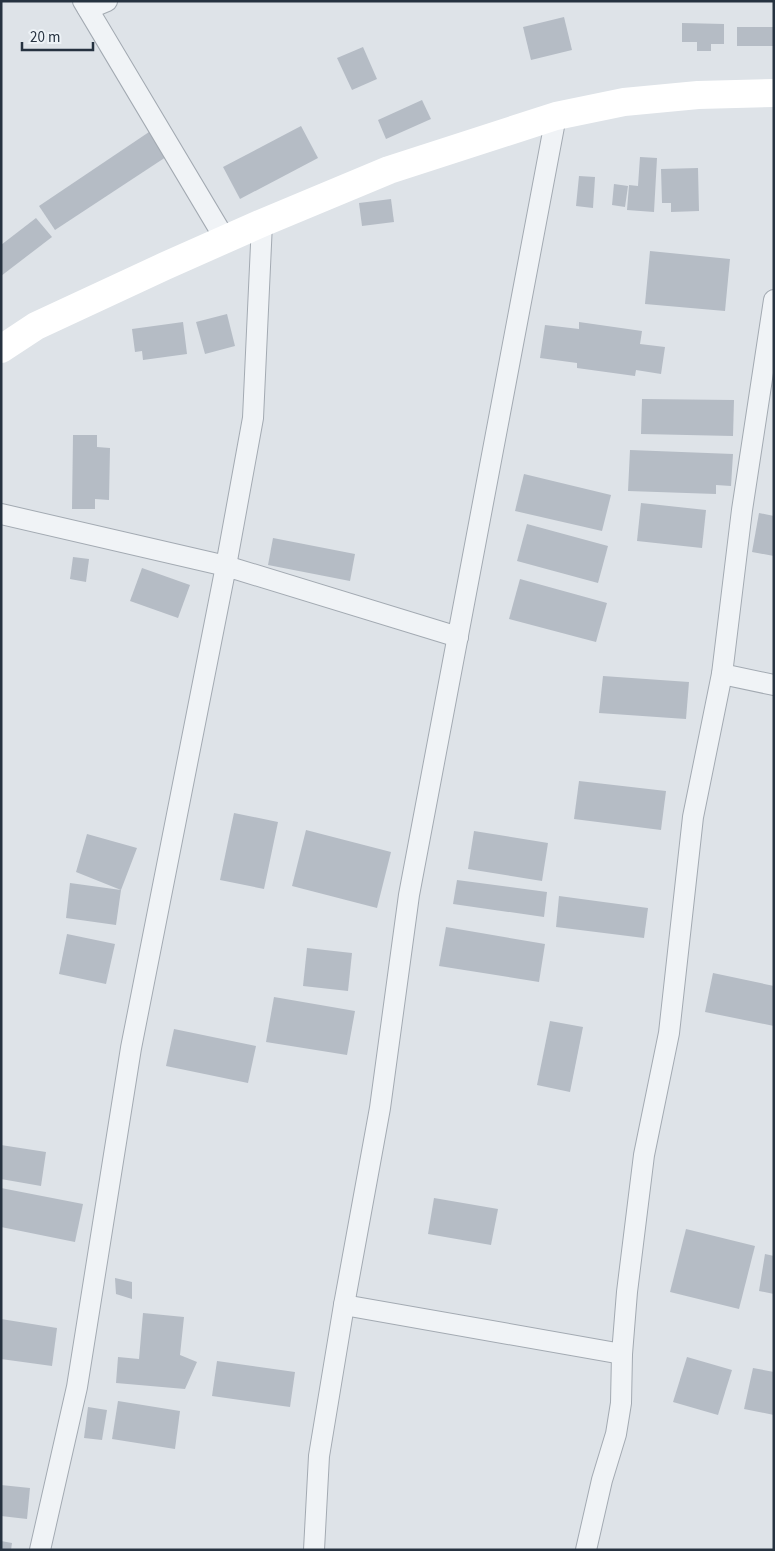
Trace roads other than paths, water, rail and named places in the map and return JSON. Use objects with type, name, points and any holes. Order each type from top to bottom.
[{"type":"street","points":[[108,1],[85,5],[225,239]]},
{"type":"street","points":[[1,349],[36,326],[262,222],[389,170],[556,116],[624,102],[698,95],[774,93]]},
{"type":"street","points":[[314,1550],[319,1456],[380,1108],[409,895],[556,116]]},
{"type":"street","points":[[40,1550],[77,1387],[131,1048],[226,566],[253,418],[262,222]]},
{"type":"street","points":[[586,1550],[602,1480],[616,1434],[621,1403],[622,1354],[627,1292],[644,1155],[669,1033],[693,817],[722,674],[742,510],[774,300]]},
{"type":"street","points":[[1,514],[226,566],[458,636]]},
{"type":"street","points":[[722,674],[774,685]]},
{"type":"street","points":[[344,1305],[622,1354]]}]
